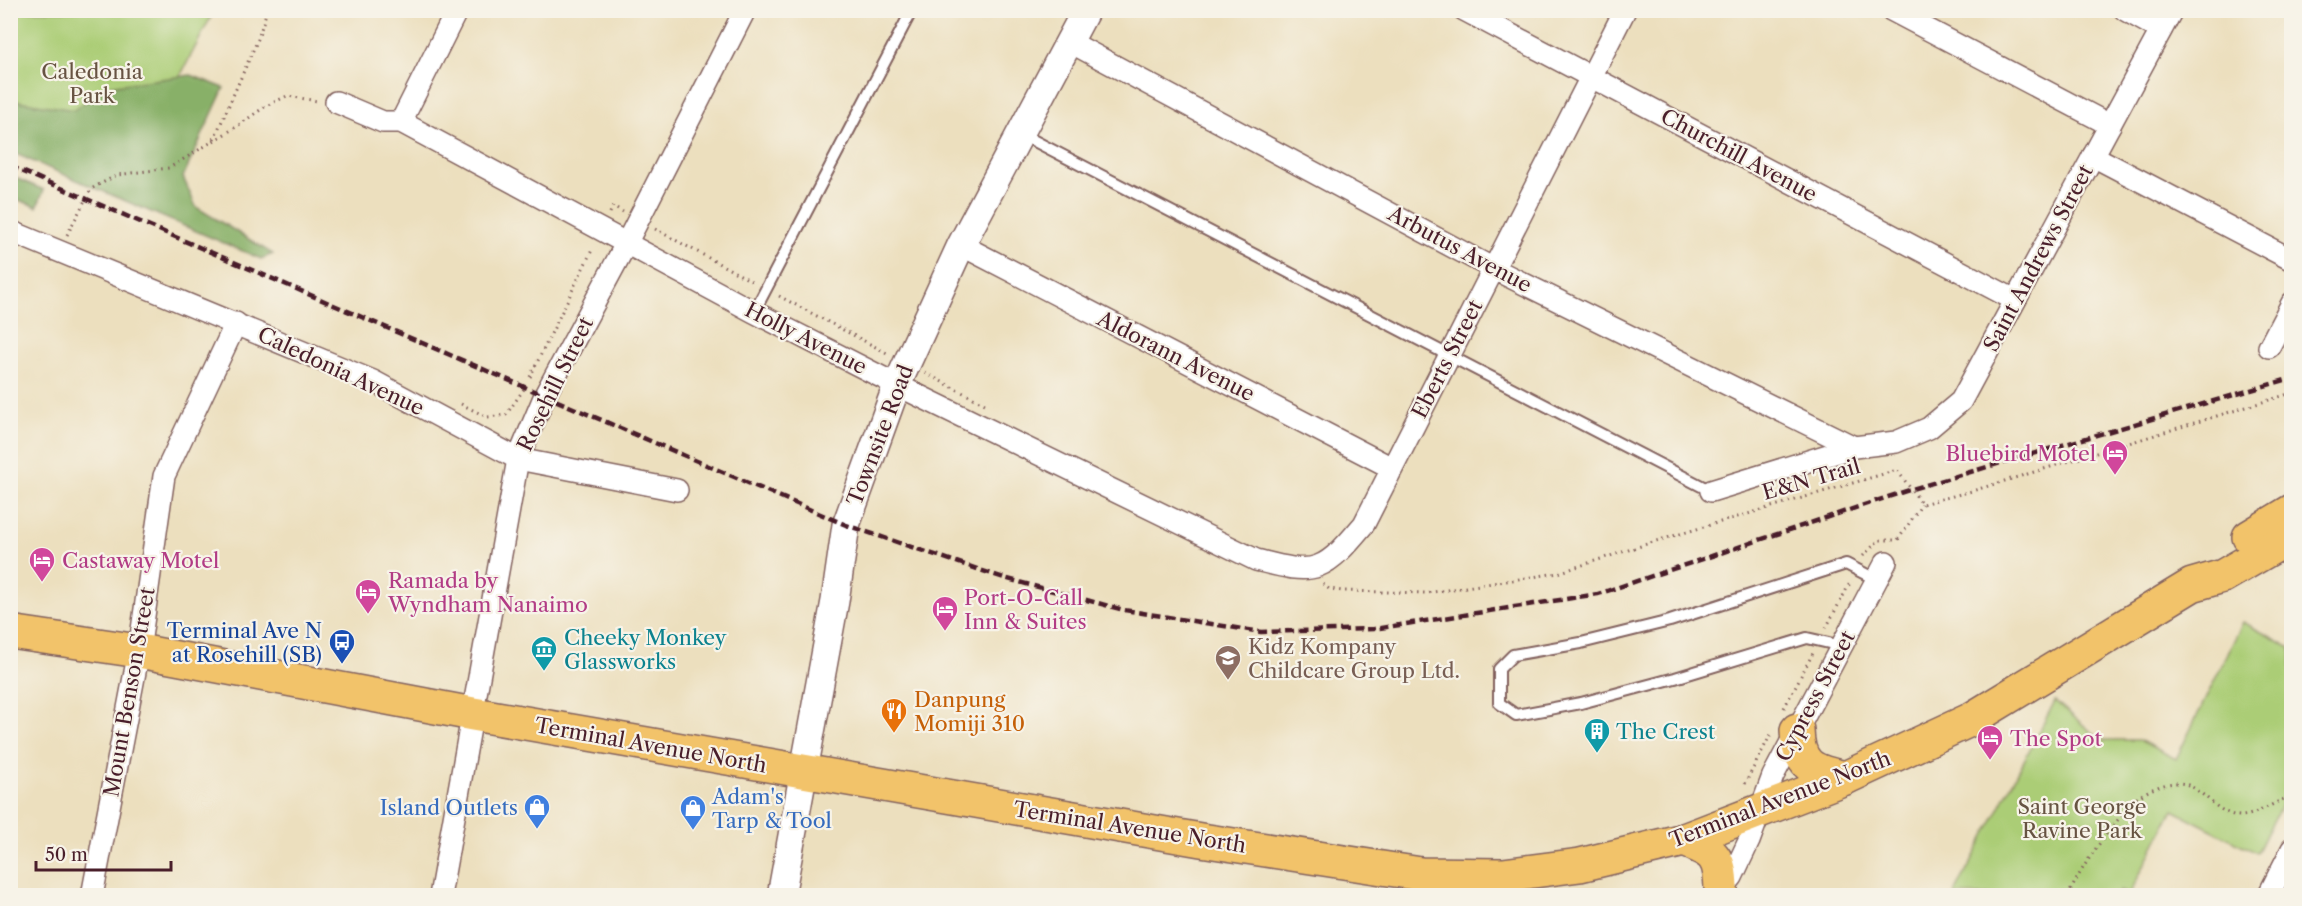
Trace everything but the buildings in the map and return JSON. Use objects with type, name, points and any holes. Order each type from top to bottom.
[{"type":"main road","name":"Terminal Avenue North","points":[[2196,583],[2215,558],[2292,511]]},
{"type":"main road","name":"Terminal Avenue North","points":[[10,632],[139,651],[473,714],[1201,840],[1421,874],[1503,875],[1580,865],[1684,840],[1845,778],[1970,720],[2196,583],[2223,576],[2292,536]]},
{"type":"main road","points":[[1797,730],[1797,746],[1803,761],[1823,773],[1845,778]]},
{"type":"main road","points":[[1684,840],[1705,848],[1716,857],[1720,874],[1719,892]]},
{"type":"street","points":[[401,122],[457,10]]},
{"type":"street","name":"Rosehill Street","points":[[440,896],[518,459],[545,395],[627,242],[745,10]]},
{"type":"street","name":"Townsite Road","points":[[781,896],[846,525],[902,374],[961,244],[1086,10]]},
{"type":"street","name":"Churchill Avenue","points":[[1464,10],[2015,300]]},
{"type":"street","name":"Eberts Street","points":[[1319,573],[1364,524],[1625,10]]},
{"type":"street","points":[[1891,10],[2110,125]]},
{"type":"street","points":[[2125,10],[2162,30]]},
{"type":"street","name":"Saint Andrews Street","points":[[1854,447],[1896,442],[1929,428],[1961,401],[2172,10]]},
{"type":"street","name":"Arbutus Avenue","points":[[1070,42],[1494,268],[1854,447]]},
{"type":"street","name":"Holly Avenue","points":[[336,102],[383,122],[401,122],[754,312],[902,374],[1256,560],[1319,573]]},
{"type":"street","points":[[2093,156],[2292,260]]},
{"type":"street","name":"Caledonia Avenue","points":[[10,231],[373,381],[518,459],[677,490]]},
{"type":"street","name":"Aldorann Avenue","points":[[961,244],[1392,468]]},
{"type":"street","points":[[2269,347],[2292,303]]},
{"type":"street","name":"Mount Benson Street","points":[[92,896],[139,651],[164,476],[236,323]]},
{"type":"street","points":[[1711,491],[1854,447]]},
{"type":"street","name":"Cypress Street","points":[[1719,892],[1732,877],[1740,862],[1773,776],[1882,571]]},
{"type":"street","points":[[2268,896],[2292,849]]},
{"type":"lane","points":[[754,312],[912,10]]},
{"type":"lane","points":[[1021,133],[1711,491]]},
{"type":"lane","points":[[1842,645],[1807,638],[1675,678],[1581,703],[1516,715],[1499,703],[1499,669],[1513,656],[1581,643],[1670,621],[1846,564],[1882,571]]},
{"type":"path","points":[[213,141],[258,39],[267,10]]},
{"type":"path","points":[[74,221],[91,189],[117,175],[169,168],[266,106],[287,96],[308,98],[324,104],[336,102]]},
{"type":"path","points":[[455,401],[487,417],[506,415],[526,387],[613,206],[766,289],[902,374],[990,407]]},
{"type":"path","name":"E&N Trail","points":[[1319,573],[1325,587],[1329,589],[1427,593],[1558,573],[1656,541],[1897,470],[1922,504],[1972,491],[2292,393]]},
{"type":"path","points":[[2068,896],[2077,878],[2107,833],[2136,799],[2148,791],[2168,784],[2186,784],[2231,816],[2245,817],[2256,814],[2286,798],[2292,799]]},
{"type":"green space","name":"Caledonia Park","points":[[11,11],[214,11],[121,190],[11,103]]},
{"type":"green space","points":[[191,75],[224,88],[183,177],[196,207],[273,254],[261,259],[11,152],[11,100],[74,110],[108,86]]},
{"type":"green space","points":[[11,176],[44,190],[37,207],[11,197]]},
{"type":"green space","name":"Saint George Ravine Park","points":[[2243,622],[2291,648],[2291,786],[2257,853],[2173,810],[2129,895],[2120,891],[2117,896],[1954,895],[2055,701],[2101,740],[2139,740],[2176,759]]},
{"type":"railway","points":[[10,166],[846,525],[1004,578],[1124,610],[1261,632],[1374,629],[1598,594],[1912,489],[2292,378]]},
{"type":"place","name":"Bluebird Motel","points":[[2115,476]]},
{"type":"place","name":"Castaway Motel","points":[[42,583]]},
{"type":"place","name":"Ramada by Wyndham Nanaimo","points":[[368,615]]},
{"type":"place","name":"Port-O-Call Inn & Suites","points":[[945,632]]},
{"type":"place","name":"Terminal Ave N at Rosehill (SB)","points":[[342,665]]},
{"type":"place","name":"Cheeky Monkey Glassworks","points":[[544,672]]},
{"type":"place","name":"Kidz Kompany Childcare Group Ltd.","points":[[1228,681]]},
{"type":"place","name":"Danpung Momiji 310","points":[[894,734]]},
{"type":"place","name":"The Crest","points":[[1597,754]]},
{"type":"place","name":"The Spot","points":[[1990,761]]},
{"type":"place","name":"Island Outlets","points":[[537,830]]},
{"type":"place","name":"Adam's Tarp & Tool","points":[[693,831]]}]
